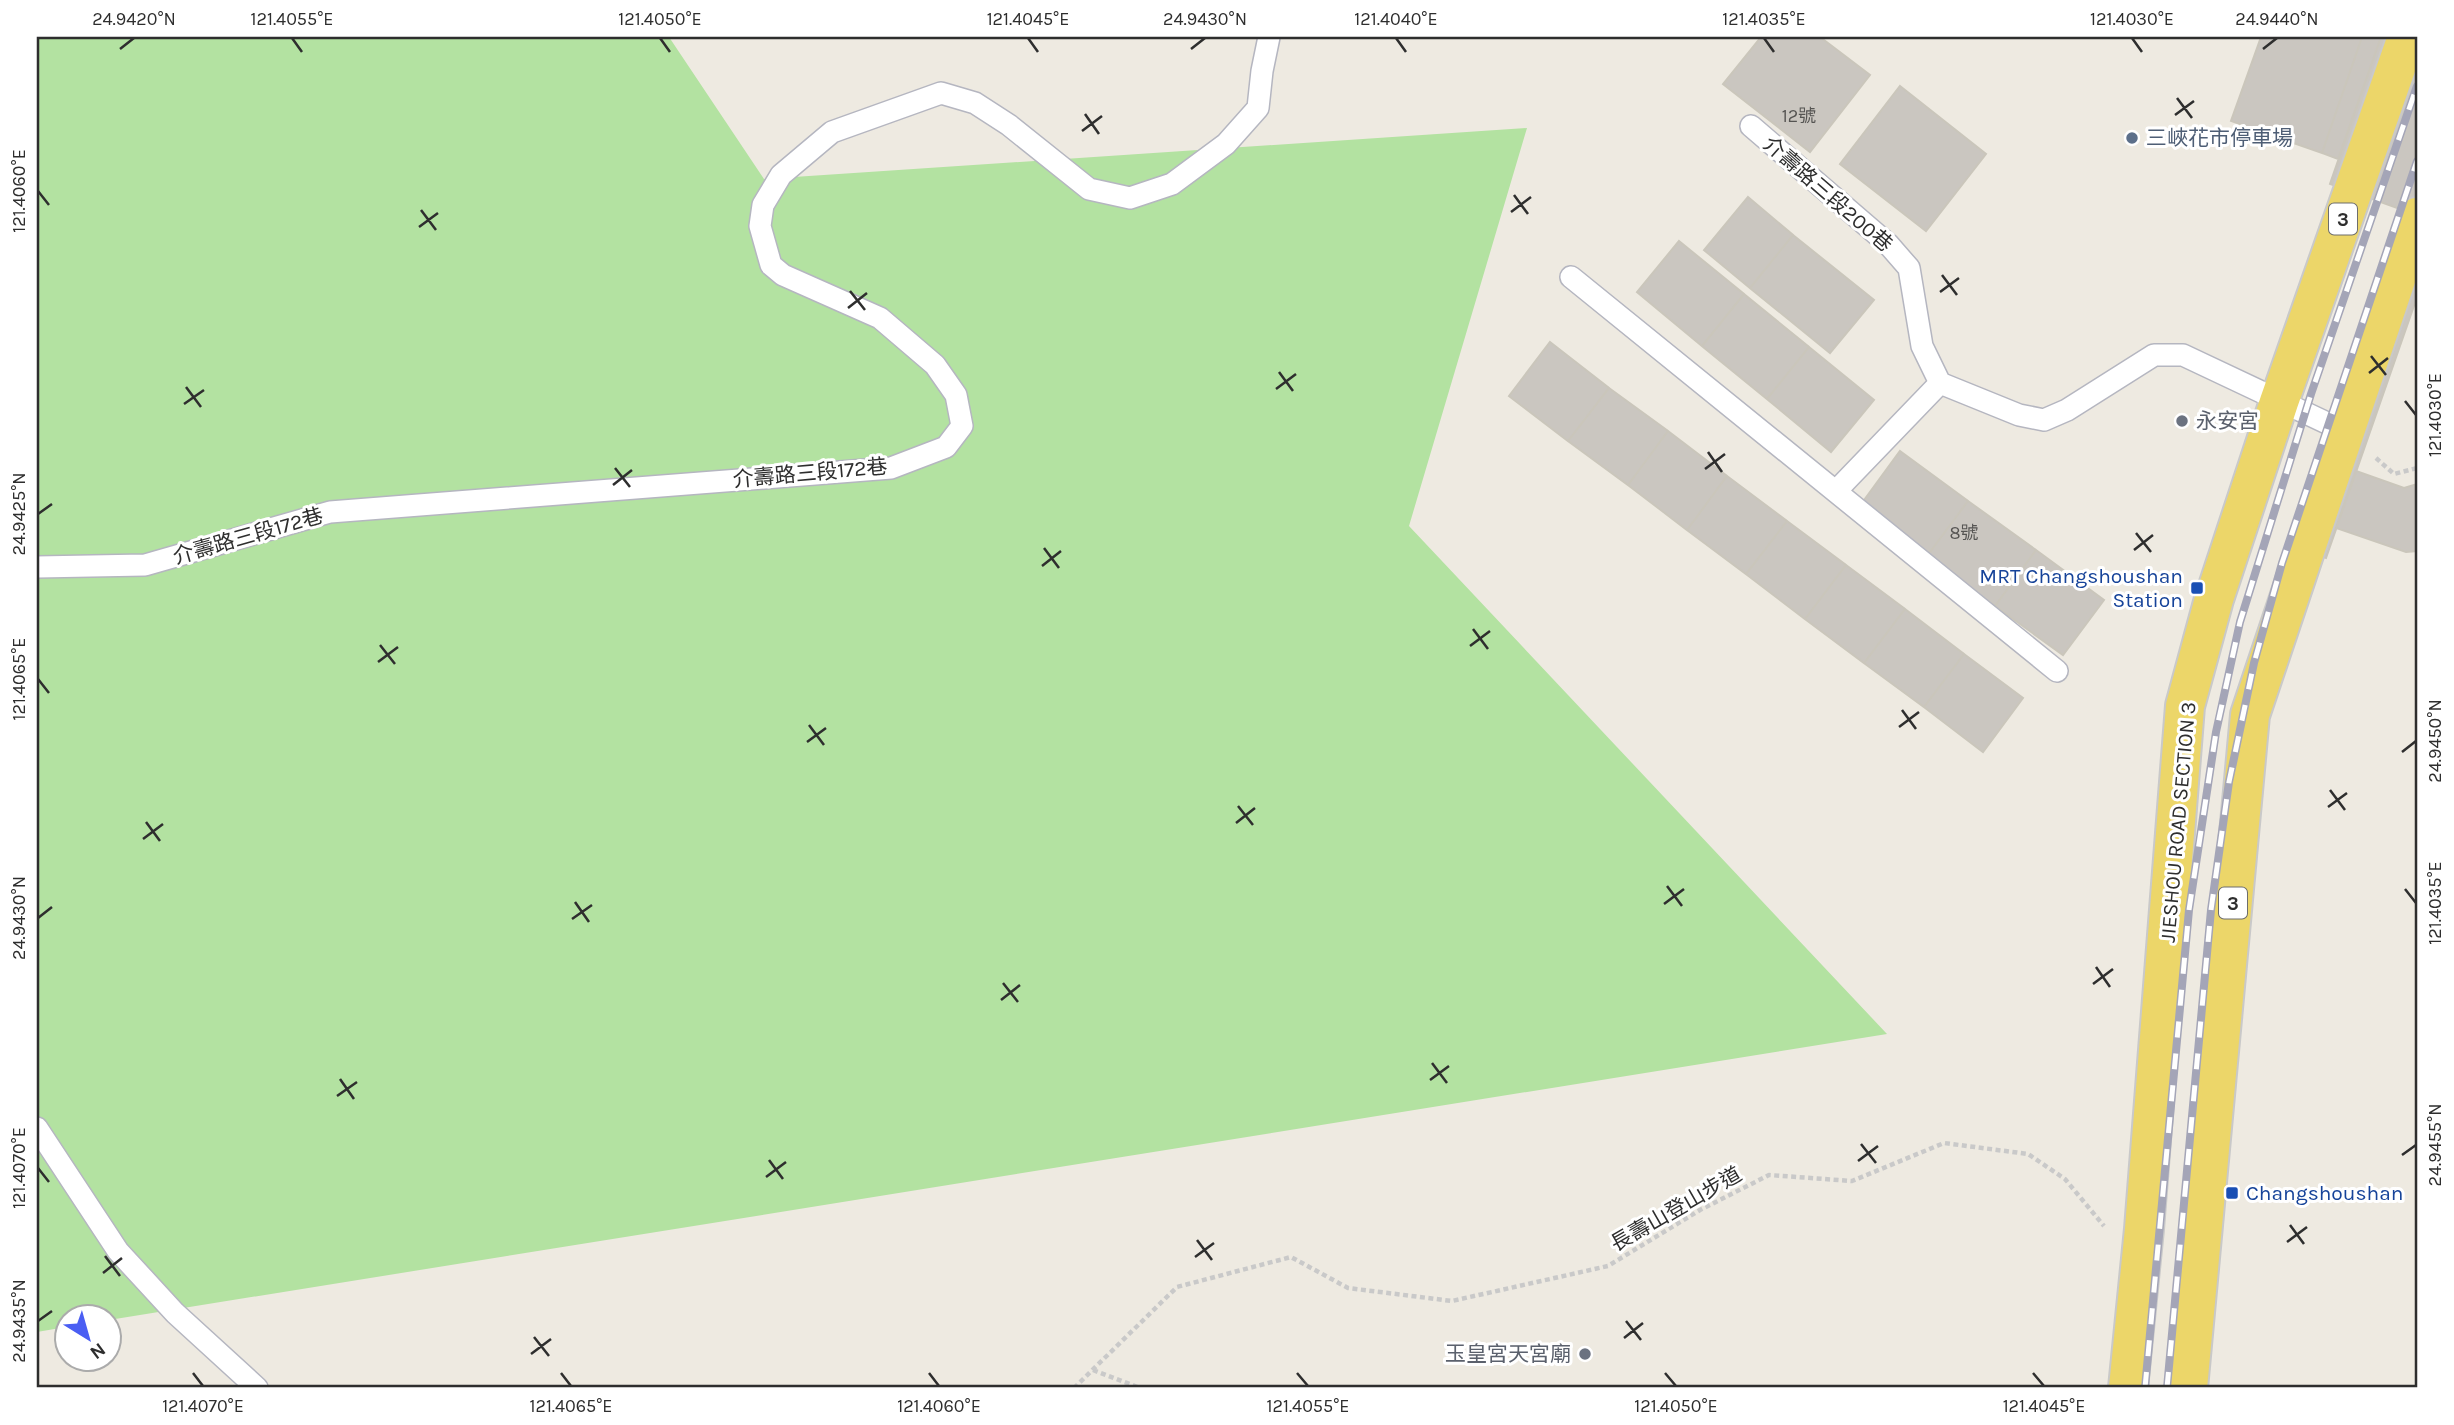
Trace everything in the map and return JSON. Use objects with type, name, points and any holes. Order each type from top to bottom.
[{"type":"main road","name":"JIESHOU ROAD SECTION 3","points":[[2128,1388],[2144,1228],[2185,706],[2214,599],[2279,402],[2407,37]]},
{"type":"main road","name":"3","points":[[2188,1388],[2250,715],[2417,216]]},
{"type":"lane","name":"介壽路三段172巷","points":[[37,567],[145,565],[330,512],[891,468],[946,447],[962,426],[956,395],[936,365],[880,318],[783,275],[771,265],[760,226],[763,205],[782,175],[832,132],[941,93],[975,103],[1009,125],[1088,190],[1130,198],[1172,184],[1226,144],[1258,108],[1269,37]]},
{"type":"lane","name":"介壽路三段200巷","points":[[1751,127],[1888,244],[1909,268],[1922,346],[1940,383]]},
{"type":"lane","points":[[1571,277],[2057,671]]},
{"type":"lane","points":[[1836,491],[1940,383],[2020,415],[2044,420],[2067,410],[2154,355],[2183,355],[2346,432]]},
{"type":"lane","points":[[37,1128],[118,1251],[175,1313],[257,1388]]},
{"type":"path","name":"長壽山登山步道","points":[[1074,1388],[1177,1287],[1291,1257],[1348,1288],[1452,1301],[1608,1266],[1700,1210],[1769,1175],[1852,1181],[1944,1143],[2028,1154],[2065,1179],[2106,1227],[2144,1228]]},
{"type":"path","points":[[1093,1370],[1140,1388]]},
{"type":"green space","points":[[37,37],[669,37],[764,179],[1527,128],[1409,526],[1887,1034],[122,1318],[122,1302],[52,1302],[52,1329],[37,1332]]},
{"type":"building","points":[[1761,37],[1820,37],[1870,75],[1810,152],[1723,84]]},
{"type":"building","points":[[2261,37],[2362,37],[2322,153],[2231,121]]},
{"type":"building","points":[[2362,37],[2381,37],[2338,159],[2322,153]]},
{"type":"building","points":[[2381,37],[2417,37],[2417,215],[2330,184]]},
{"type":"building","points":[[1900,86],[1986,154],[1926,231],[1840,164]]},
{"type":"building","points":[[1748,197],[1793,235],[1750,288],[1704,250]]},
{"type":"building","points":[[2417,230],[2417,297],[2326,558],[2305,550]]},
{"type":"building","points":[[1793,235],[1874,300],[1830,353],[1750,288]]},
{"type":"building","points":[[1679,241],[1744,294],[1702,346],[1637,292]]},
{"type":"building","points":[[1744,294],[1809,347],[1767,399],[1702,346]]},
{"type":"building","points":[[1550,342],[1609,388],[1568,441],[1509,396]]},
{"type":"building","points":[[1809,347],[1874,400],[1831,452],[1767,399]]},
{"type":"building","points":[[1609,388],[1668,431],[1628,485],[1568,441]]},
{"type":"building","points":[[1668,431],[1727,476],[1687,530],[1628,485]]},
{"type":"building","points":[[1900,451],[1968,501],[1927,556],[1859,507]]},
{"type":"building","points":[[2356,471],[2404,488],[2417,484],[2417,551],[2406,552],[2336,528]]},
{"type":"building","points":[[1727,476],[1787,521],[1746,574],[1687,530]]},
{"type":"building","points":[[1968,501],[2036,550],[1995,606],[1927,556]]},
{"type":"building","points":[[1787,521],[1846,565],[1805,619],[1746,574]]},
{"type":"building","points":[[2036,550],[2104,600],[2063,655],[1995,606]]},
{"type":"building","points":[[1846,565],[1905,609],[1864,663],[1805,619]]},
{"type":"building","points":[[1905,609],[1964,654],[1924,707],[1864,663]]},
{"type":"building","points":[[1964,654],[2023,698],[1983,752],[1924,707]]},
{"type":"railway","points":[[2145,1388],[2189,910],[2216,732],[2240,622],[2311,394],[2417,86]]},
{"type":"railway","points":[[2167,1388],[2211,910],[2229,782],[2254,663],[2282,563],[2417,161]]},
{"type":"place","name":"三峽花市停車場","points":[[2132,138]]},
{"type":"place","name":"永安宮","points":[[2182,421]]},
{"type":"place","name":"MRT Changshoushan Station","points":[[2197,588]]},
{"type":"place","name":"Changshoushan","points":[[2232,1193]]},
{"type":"place","name":"玉皇宮天宮廟","points":[[1585,1354]]}]
